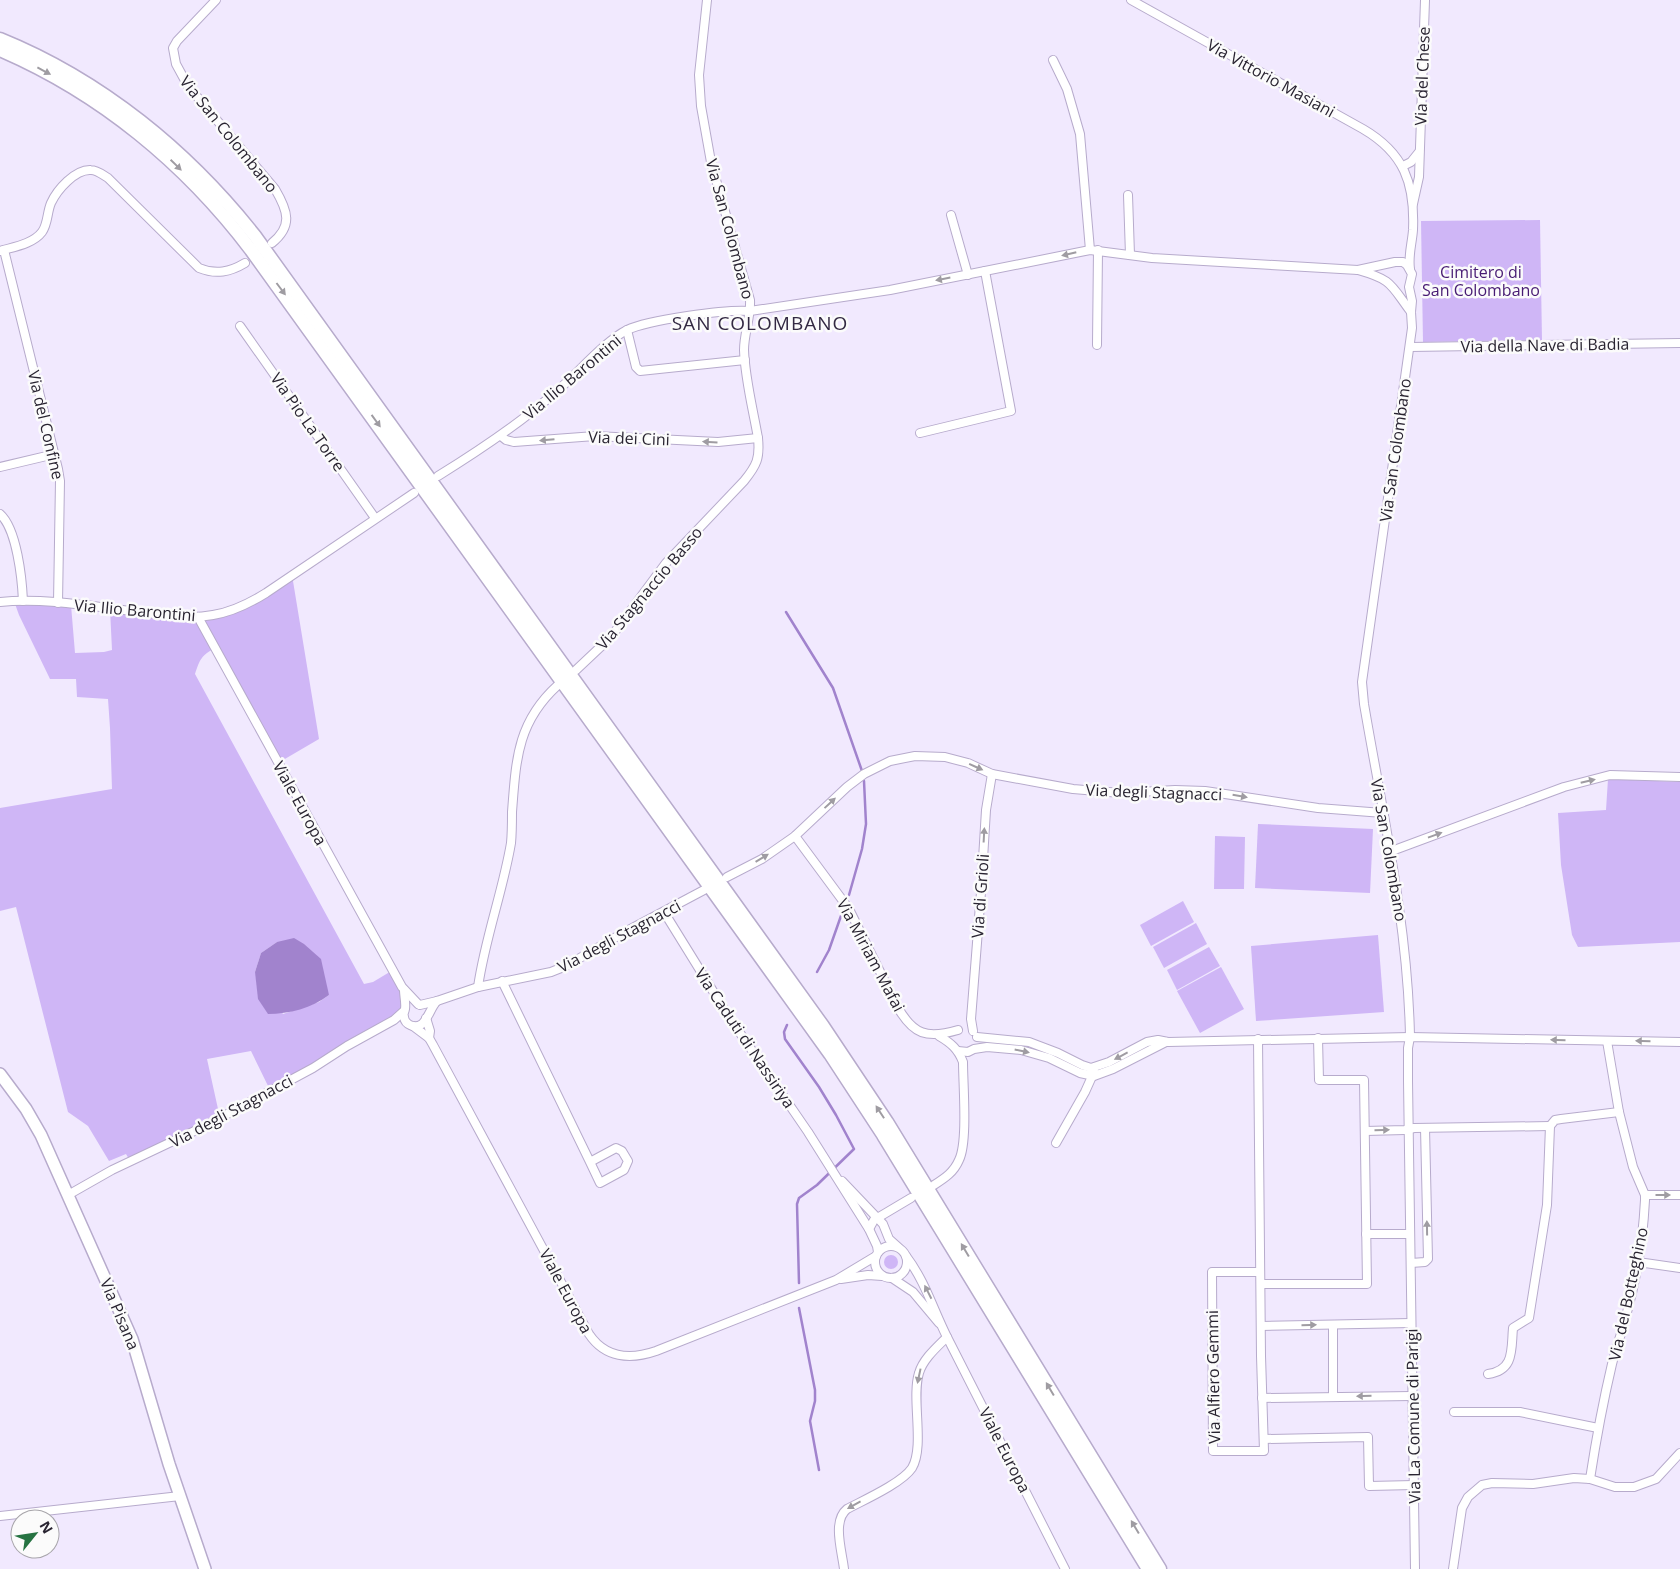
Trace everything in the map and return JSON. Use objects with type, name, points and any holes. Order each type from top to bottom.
[{"type":"highway","points":[[0,40],[58,67],[105,95],[124,109],[202,176],[234,210],[254,236],[823,1026],[887,1122],[1160,1569]]},
{"type":"highway","points":[[0,50],[58,79],[102,105],[141,135],[195,184],[227,218],[830,1054],[883,1135],[1148,1569]]},
{"type":"main road","name":"Via Pisana","points":[[0,1074],[19,1099],[41,1135],[132,1339],[169,1464],[205,1569]]},
{"type":"street","name":"Via San Colombano","points":[[216,0],[177,41],[174,48],[176,64],[188,86],[275,189],[285,207],[286,226],[272,244]]},
{"type":"street","name":"Via San Colombano","points":[[707,0],[700,75],[701,106],[712,162],[748,293],[750,311],[890,290],[1094,250],[1152,258],[1358,270],[1376,275],[1390,283]]},
{"type":"street","name":"Via Vittorio Masiani","points":[[1131,0],[1369,132],[1384,142],[1403,166]]},
{"type":"street","name":"Via del Chese","points":[[1412,206],[1419,177],[1425,0]]},
{"type":"street","points":[[1053,60],[1067,89],[1080,134],[1094,250],[1097,346]]},
{"type":"street","points":[[1403,166],[1411,162],[1419,152]]},
{"type":"street","name":"Via del Chese","points":[[1403,166],[1412,206],[1412,240],[1409,253],[1410,269]]},
{"type":"street","points":[[2,250],[27,242],[42,233],[51,203],[60,189],[82,171],[91,170],[99,172],[108,178],[199,268],[217,273],[226,272],[235,269],[245,262]]},
{"type":"street","points":[[1406,177],[1419,177]]},
{"type":"street","points":[[1128,195],[1130,255]]},
{"type":"street","points":[[951,215],[968,275]]},
{"type":"street","name":"Via del Confine","points":[[2,250],[55,454],[60,481],[58,603]]},
{"type":"street","points":[[1409,253],[1394,262],[1386,272],[1390,283],[1411,312]]},
{"type":"street","name":"Via San Colombano","points":[[1358,270],[1394,262]]},
{"type":"street","points":[[1394,262],[1403,262],[1410,269]]},
{"type":"street","name":"Via San Colombano","points":[[1410,269],[1412,274],[1409,287],[1412,301],[1410,347],[1362,682],[1364,704],[1404,934],[1410,1037]]},
{"type":"street","points":[[920,433],[1011,411],[986,271]]},
{"type":"street","points":[[1390,283],[1396,286],[1403,285],[1410,280]]},
{"type":"street","name":"Via Ilio Barontini","points":[[438,476],[501,436],[558,391],[627,330],[678,319],[739,310],[750,311]]},
{"type":"street","name":"Via Stagnaccio Basso","points":[[576,670],[611,637],[666,563],[754,469],[758,461],[760,451],[745,360],[744,339],[750,311]]},
{"type":"street","name":"Via Pio La Torre","points":[[240,326],[375,518]]},
{"type":"street","points":[[627,330],[636,367],[640,371],[745,360]]},
{"type":"street","name":"Via della Nave di Badia","points":[[1410,347],[1680,343]]},
{"type":"street","name":"Via dei Cini","points":[[501,436],[506,440],[514,442],[595,436],[718,442],[758,438]]},
{"type":"street","points":[[0,467],[55,454]]},
{"type":"street","name":"Via Ilio Barontini","points":[[0,602],[58,603],[182,617],[215,615],[230,611],[259,598],[414,492]]},
{"type":"street","points":[[0,514],[11,534],[21,576],[22,601]]},
{"type":"street","name":"Viale Europa","points":[[198,617],[404,990],[419,1004]]},
{"type":"street","points":[[478,987],[510,843],[516,766],[520,745],[538,705],[558,685]]},
{"type":"street","name":"Via degli Stagnacci","points":[[727,877],[762,859],[794,836],[854,780],[872,769],[896,759],[915,756],[942,756],[968,763],[992,774],[1050,785],[1103,792],[1205,791],[1318,808],[1383,813]]},
{"type":"street","name":"Via di Grioli","points":[[975,1034],[970,1019],[986,810],[992,774]]},
{"type":"street","points":[[1390,852],[1558,788],[1610,776],[1680,777]]},
{"type":"street","name":"Via Miriam Mafai","points":[[794,836],[850,910],[904,1018],[913,1027],[922,1032],[938,1036],[956,1049]]},
{"type":"street","name":"Via degli Stagnacci","points":[[68,1196],[112,1170],[205,1126],[313,1068],[391,1021],[411,1004],[437,1001],[478,987],[551,972],[566,966],[704,890]]},
{"type":"street","name":"Via Caduti di Nassiriya","points":[[664,912],[729,1017],[808,1132],[869,1229],[877,1246],[877,1254]]},
{"type":"street","points":[[502,981],[600,1183],[624,1170],[628,1161],[622,1150],[616,1148],[590,1162]]},
{"type":"street","name":"Viale Europa","points":[[404,990],[405,1010]]},
{"type":"street","points":[[391,1021],[410,1025],[422,1024],[437,1001]]},
{"type":"street","points":[[419,1004],[424,1009],[426,1017]]},
{"type":"street","points":[[405,1010],[404,1016],[410,1025]]},
{"type":"street","name":"Viale Europa","points":[[426,1017],[430,1031],[429,1038]]},
{"type":"street","points":[[934,1185],[951,1173],[961,1155],[963,1138],[963,1062],[953,1038],[970,1019]]},
{"type":"street","name":"Viale Europa","points":[[410,1025],[429,1038],[589,1334],[594,1342],[602,1348],[622,1357],[643,1355],[836,1280],[877,1254]]},
{"type":"street","points":[[938,1036],[967,1028],[975,1034],[1029,1042],[1058,1053],[1084,1066],[1097,1067]]},
{"type":"street","points":[[963,1062],[977,1044],[975,1034]]},
{"type":"street","points":[[1056,1143],[1097,1067],[1147,1042],[1158,1040],[1166,1042],[1410,1037],[1680,1042]]},
{"type":"street","name":"Via La Comune di Parigi","points":[[1410,1037],[1408,1048],[1415,1569]]},
{"type":"street","points":[[1261,1284],[1367,1284],[1364,1080],[1319,1080],[1318,1038]]},
{"type":"street","points":[[1258,1039],[1260,1326],[1264,1439],[1368,1437],[1369,1486],[1414,1485]]},
{"type":"street","points":[[1607,1041],[1619,1112],[1633,1166],[1645,1195],[1680,1195]]},
{"type":"street","points":[[956,1049],[965,1053],[982,1047],[1029,1052],[1058,1062],[1080,1073],[1098,1076],[1166,1042]]},
{"type":"street","points":[[1488,1374],[1501,1371],[1506,1367],[1510,1354],[1513,1328],[1529,1318],[1547,1205],[1550,1126],[1556,1120],[1619,1112]]},
{"type":"street","points":[[1365,1131],[1550,1126]]},
{"type":"street","points":[[1411,1263],[1424,1262],[1428,1259],[1425,1128]]},
{"type":"street","name":"Via Caduti di Nassiriya","points":[[828,1164],[885,1227],[889,1239],[898,1247]]},
{"type":"street","name":"Via del Botteghino","points":[[1590,1479],[1604,1399],[1627,1314],[1638,1262],[1643,1233],[1645,1195]]},
{"type":"street","points":[[869,1229],[871,1223],[877,1218],[911,1198]]},
{"type":"street","points":[[885,1227],[895,1207]]},
{"type":"street","points":[[1366,1234],[1410,1234]]},
{"type":"street","points":[[889,1246],[898,1247],[906,1256],[907,1264],[905,1271],[899,1276],[892,1278],[882,1276],[876,1269],[877,1254],[883,1248],[889,1246]]},
{"type":"street","name":"Viale Europa","points":[[906,1256],[931,1298],[945,1334],[1065,1569]]},
{"type":"street","points":[[1638,1262],[1680,1268]]},
{"type":"street","name":"Via Alfiero Gemmi","points":[[1260,1272],[1212,1272],[1213,1451],[1264,1451],[1264,1439]]},
{"type":"street","name":"Viale Europa","points":[[836,1280],[868,1275],[882,1276]]},
{"type":"street","name":"Viale Europa","points":[[892,1278],[917,1297],[945,1334]]},
{"type":"street","points":[[1260,1326],[1411,1323]]},
{"type":"street","points":[[1333,1325],[1333,1397]]},
{"type":"street","points":[[844,1569],[838,1526],[840,1518],[848,1508],[896,1481],[912,1467],[916,1459],[917,1446],[918,1374],[945,1334]]},
{"type":"street","points":[[1262,1398],[1412,1396]]},
{"type":"street","points":[[1454,1412],[1520,1412],[1598,1428]]},
{"type":"street","points":[[1453,1569],[1462,1508],[1468,1497],[1478,1488],[1489,1483],[1534,1484],[1574,1478],[1590,1479],[1621,1488],[1634,1487],[1644,1485],[1661,1475],[1680,1453]]},
{"type":"street","points":[[0,1516],[180,1496]]},
{"type":"green space","name":"Cimitero di San Colombano","points":[[1540,220],[1542,340],[1423,342],[1421,221]]},
{"type":"green space","points":[[292,575],[319,739],[278,763],[215,648],[202,658],[195,674],[364,984],[373,982],[393,970],[404,990],[405,1009],[270,1090],[251,1051],[207,1059],[220,1118],[130,1161],[126,1154],[109,1161],[88,1126],[68,1112],[16,907],[0,911],[0,808],[112,789],[108,699],[77,697],[76,679],[50,679],[14,601],[71,605],[75,653],[112,650],[110,609],[182,617],[230,611]],"holes":[[[277,942],[329,995],[319,1002],[283,1014],[255,972],[261,953]]]},
{"type":"green space","points":[[1608,779],[1680,782],[1680,942],[1578,947],[1572,935],[1561,865],[1558,813],[1606,810]]},
{"type":"green space","points":[[1258,824],[1373,829],[1370,893],[1255,888]]},
{"type":"green space","points":[[1215,836],[1245,837],[1244,889],[1214,889]]},
{"type":"green space","points":[[1183,901],[1194,922],[1151,946],[1140,925]]},
{"type":"green space","points":[[1196,923],[1207,944],[1164,968],[1153,947]]},
{"type":"green space","points":[[1378,935],[1384,1012],[1256,1021],[1251,946]]},
{"type":"green space","points":[[1209,947],[1220,966],[1177,990],[1167,970]]},
{"type":"green space","points":[[1221,967],[1244,1009],[1200,1033],[1177,991]]},
{"type":"green space","points":[[888,1255],[894,1255],[898,1262],[894,1269],[888,1269],[884,1265],[884,1259]]},
{"type":"shaded area","points":[[294,938],[321,959],[329,995],[300,1009],[268,1014],[258,999],[255,972],[261,953],[277,942]]},
{"type":"waterway","points":[[786,612],[833,688],[862,771]]},
{"type":"waterway","points":[[849,895],[862,849],[866,824],[864,781]]},
{"type":"waterway","points":[[817,972],[829,950],[842,913]]},
{"type":"waterway","points":[[787,1025],[784,1032],[785,1039],[819,1087],[854,1149],[817,1185],[799,1198],[797,1204],[799,1283]]},
{"type":"waterway","points":[[799,1308],[815,1390],[815,1401],[810,1421],[819,1470]]},
{"type":"district","name":"SAN COLOMBANO","points":[[760,323]]}]
